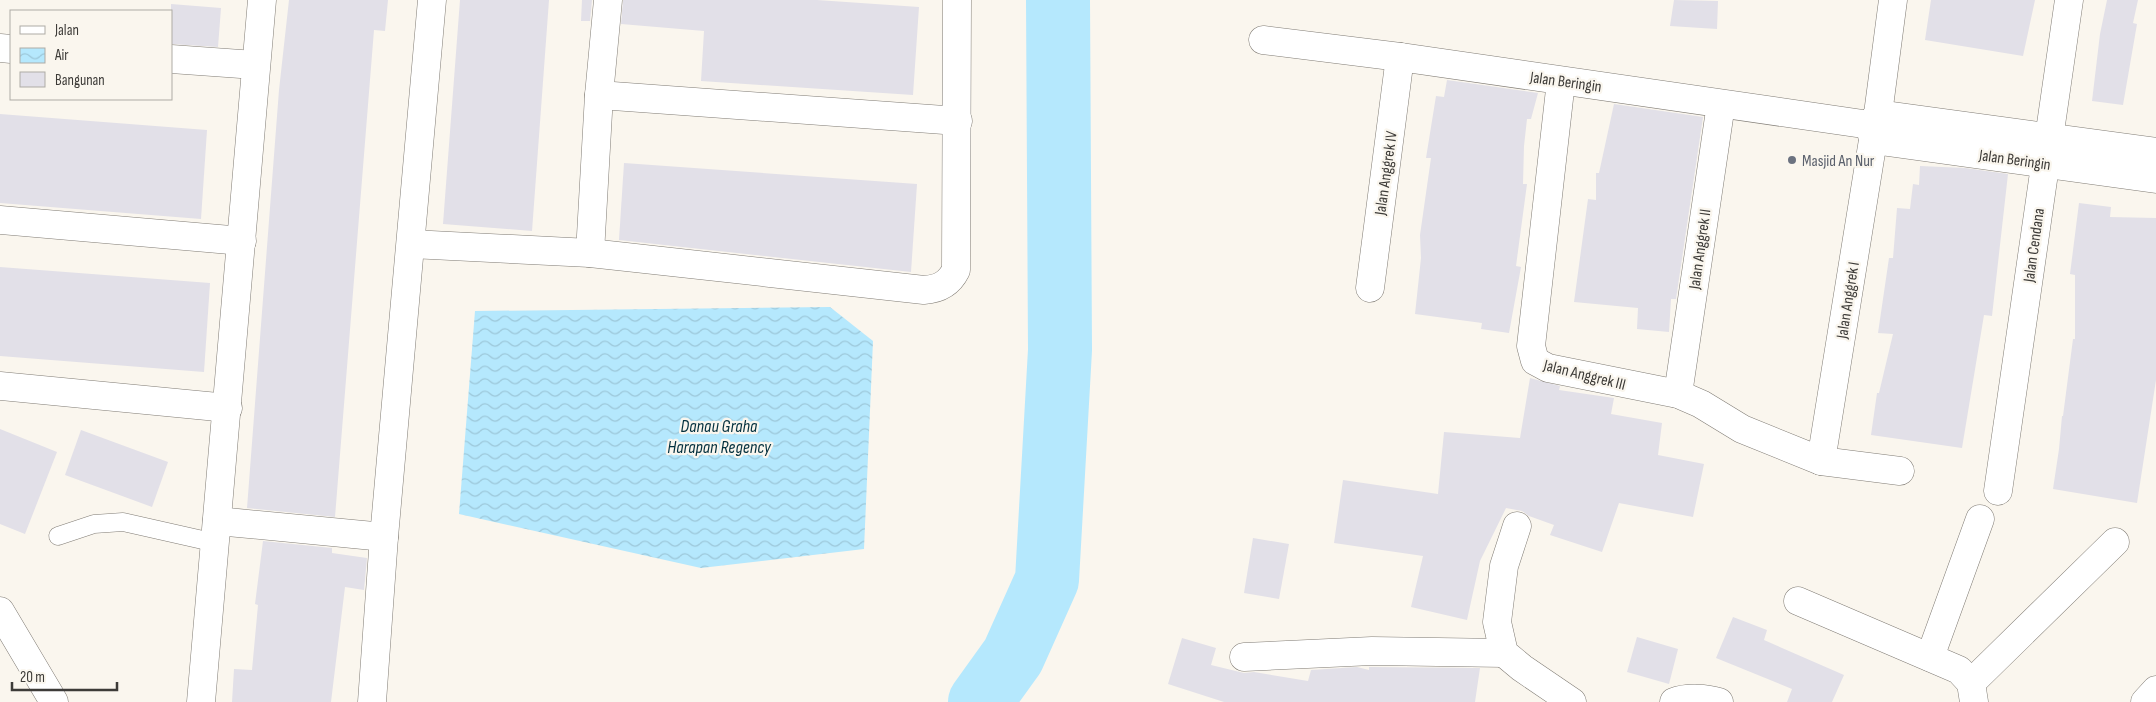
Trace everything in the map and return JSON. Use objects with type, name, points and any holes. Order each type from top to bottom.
[{"type":"street","points":[[201,702],[262,0]]},
{"type":"street","points":[[372,702],[384,536],[432,0]]},
{"type":"street","points":[[590,253],[599,95],[608,0]]},
{"type":"street","points":[[411,244],[590,253],[914,289],[936,289],[953,277],[956,270],[957,0]]},
{"type":"street","name":"Jalan Anggrek I","points":[[1821,461],[1893,0]]},
{"type":"street","name":"Jalan Cendana","points":[[1998,491],[2069,0]]},
{"type":"street","name":"Jalan Beringin","points":[[1263,40],[1400,57],[1874,126],[2045,163],[2156,179]]},
{"type":"street","name":"Jalan Anggrek IV","points":[[1370,288],[1400,57]]},
{"type":"street","points":[[172,59],[255,65]]},
{"type":"street","name":"Jalan Anggrek III","points":[[1560,81],[1531,346],[1535,361],[1548,368],[1678,394],[1701,404],[1742,429],[1821,461],[1900,471]]},
{"type":"street","points":[[599,95],[958,120]]},
{"type":"street","name":"Jalan Anggrek II","points":[[1678,394],[1721,104]]},
{"type":"street","name":"Jalan Beringin","points":[[1874,126],[2048,137],[2156,152]]},
{"type":"street","points":[[0,220],[242,241]]},
{"type":"street","points":[[0,386],[228,408]]},
{"type":"street","points":[[1930,657],[1980,519]]},
{"type":"street","points":[[1517,526],[1504,566],[1497,622],[1504,653],[1522,668],[1572,702]]},
{"type":"street","points":[[217,532],[384,536]]},
{"type":"street","points":[[1798,601],[1959,670],[1972,693],[2115,542]]},
{"type":"street","points":[[0,611],[54,702]]},
{"type":"street","points":[[1244,657],[1372,651],[1504,653]]},
{"type":"street","points":[[2145,702],[2156,690]]},
{"type":"street","points":[[1674,702],[1679,700],[1712,700],[1719,702]]},
{"type":"lane","points":[[58,536],[94,524],[123,522],[217,532]]},
{"type":"water","name":"Danau Graha Harapan Regency","points":[[830,307],[873,341],[864,549],[701,568],[459,514],[475,311]]},
{"type":"building","points":[[289,0],[388,0],[385,31],[374,30],[335,517],[247,508],[279,90]]},
{"type":"building","points":[[460,0],[549,0],[532,231],[443,224]]},
{"type":"building","points":[[582,0],[592,0],[590,21],[581,21]]},
{"type":"building","points":[[623,0],[817,0],[919,7],[913,95],[701,81],[704,31],[621,24]]},
{"type":"building","points":[[1674,0],[1718,1],[1717,29],[1670,26]]},
{"type":"building","points":[[1931,0],[2035,0],[2023,56],[1925,40]]},
{"type":"building","points":[[2107,0],[2138,0],[2133,23],[2137,24],[2123,105],[2092,101],[2100,34]]},
{"type":"building","points":[[171,4],[221,8],[218,47],[172,44]]},
{"type":"building","points":[[1447,80],[1538,93],[1531,119],[1527,119],[1523,184],[1527,184],[1516,266],[1521,267],[1509,333],[1481,329],[1482,323],[1415,314],[1421,258],[1420,235],[1431,158],[1426,158],[1436,96],[1444,97]]},
{"type":"building","points":[[1614,104],[1703,117],[1676,299],[1671,299],[1669,332],[1637,329],[1638,308],[1574,302],[1588,199],[1596,200],[1596,173],[1599,173]]},
{"type":"building","points":[[0,114],[207,130],[201,219],[0,203]]},
{"type":"building","points":[[624,163],[917,184],[911,272],[619,240]]},
{"type":"building","points":[[1920,166],[1965,168],[2008,174],[1992,316],[1984,315],[1962,448],[1871,435],[1877,393],[1879,393],[1893,334],[1878,333],[1889,258],[1893,258],[1897,208],[1910,209],[1913,184],[1919,185]]},
{"type":"building","points":[[2079,203],[2111,207],[2110,217],[2156,218],[2156,380],[2137,503],[2053,489],[2073,339],[2075,339],[2075,275],[2070,274]]},
{"type":"building","points":[[0,267],[210,283],[204,372],[0,356]]},
{"type":"building","points":[[1530,378],[1560,386],[1559,390],[1614,398],[1611,414],[1662,423],[1658,455],[1704,464],[1693,517],[1619,503],[1602,552],[1550,535],[1554,525],[1529,516],[1522,511],[1506,508],[1480,561],[1467,620],[1411,607],[1423,556],[1334,543],[1343,480],[1438,494],[1444,432],[1520,438]]},
{"type":"building","points":[[0,429],[57,452],[25,534],[0,524]]},
{"type":"building","points":[[81,430],[168,462],[152,507],[65,475]]},
{"type":"building","points":[[1253,538],[1289,544],[1279,599],[1244,593]]},
{"type":"building","points":[[263,541],[332,548],[332,553],[367,558],[364,590],[345,587],[331,702],[232,702],[234,669],[252,670],[258,605],[255,604]]},
{"type":"building","points":[[1733,617],[1767,630],[1764,640],[1844,675],[1832,702],[1787,702],[1792,689],[1716,658]]},
{"type":"building","points":[[1637,637],[1678,649],[1669,684],[1627,672]]},
{"type":"building","points":[[1182,638],[1216,648],[1211,665],[1244,673],[1254,672],[1308,681],[1311,670],[1357,667],[1369,670],[1369,667],[1480,668],[1475,702],[1224,702],[1168,684]]},
{"type":"waterway","points":[[980,702],[1013,656],[1047,580],[1060,350],[1058,0]]},
{"type":"place","name":"Masjid An Nur","points":[[1792,160]]}]
